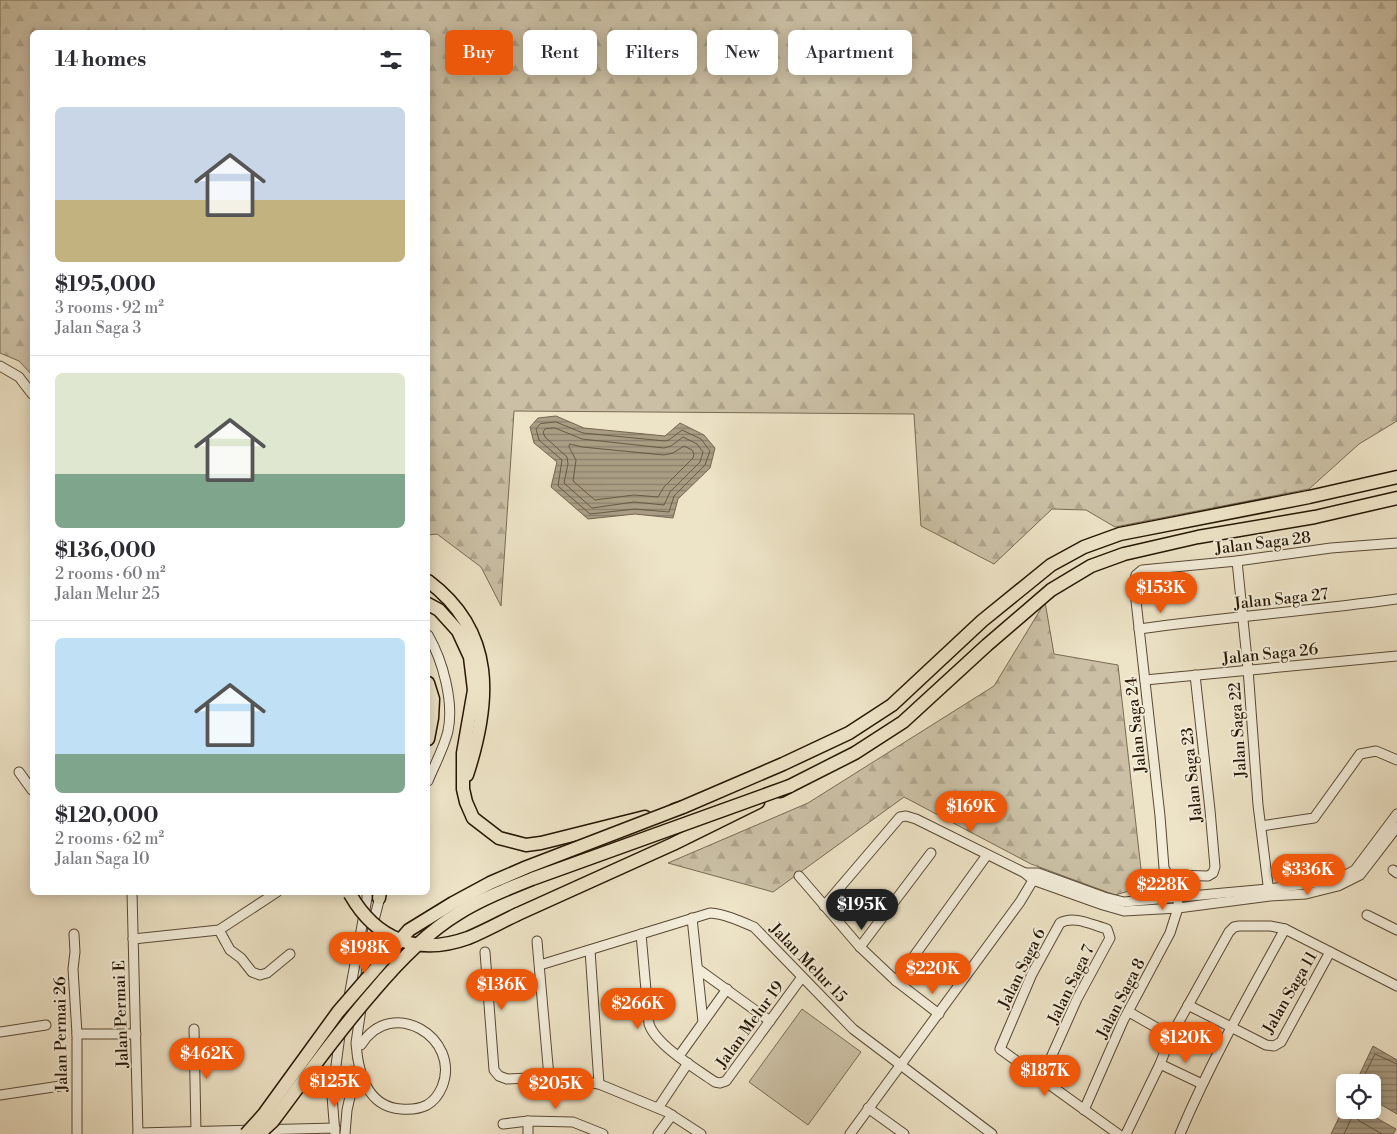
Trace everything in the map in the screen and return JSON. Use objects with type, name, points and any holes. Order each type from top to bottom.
[{"type":"highway","points":[[246,1134],[264,1114],[338,1012],[409,930],[453,903],[490,883],[683,808],[849,733],[892,706],[982,621],[1051,565],[1084,547],[1120,534],[1309,497],[1397,477]]},
{"type":"highway","points":[[351,895],[358,908],[368,920],[393,938],[412,944],[433,945],[468,938],[673,844],[855,753],[903,722],[987,645],[1052,590],[1091,566],[1124,554],[1198,537],[1315,517],[1397,498]]},
{"type":"highway","points":[[430,583],[459,610],[476,642],[483,674],[483,710],[473,756],[462,789]]},
{"type":"highway","points":[[430,605],[439,610],[458,632],[470,657],[474,690],[463,753],[462,789],[473,818],[487,830],[499,838],[526,845],[683,808]]},
{"type":"highway","points":[[430,689],[433,699],[430,728]]},
{"type":"highway","points":[[260,1134],[273,1121],[348,1021],[392,970],[420,942],[459,913],[495,894],[532,879],[790,786]]},
{"type":"street","points":[[0,366],[19,377],[30,391]]},
{"type":"street","name":"Jalan Saga 28","points":[[1136,575],[1142,570],[1237,561],[1332,548],[1397,543]]},
{"type":"street","name":"Jalan Saga 22","points":[[1237,561],[1248,669],[1260,826],[1269,893]]},
{"type":"street","name":"Jalan Saga 24","points":[[1136,575],[1134,583],[1165,872]]},
{"type":"street","name":"Jalan Saga 27","points":[[1139,629],[1397,599]]},
{"type":"street","points":[[430,639],[437,653],[445,678],[449,704],[448,731],[430,777]]},
{"type":"street","name":"Jalan Saga 26","points":[[1145,680],[1397,656]]},
{"type":"street","name":"Jalan Saga 23","points":[[1165,872],[1168,874],[1208,876],[1215,867],[1195,675]]},
{"type":"street","points":[[1260,826],[1314,818],[1360,754],[1376,751],[1397,760]]},
{"type":"street","points":[[19,772],[30,787]]},
{"type":"street","points":[[824,906],[900,817],[906,816],[1025,873],[1124,902],[1178,903],[1269,893],[1336,880],[1355,870],[1397,814]]},
{"type":"street","points":[[1269,893],[1306,894],[1338,886],[1353,879],[1360,875],[1397,827]]},
{"type":"street","points":[[860,947],[932,853]]},
{"type":"street","points":[[896,981],[988,854]]},
{"type":"street","points":[[800,876],[860,947],[896,981],[939,1014]]},
{"type":"street","points":[[850,1134],[1020,902],[1035,876]]},
{"type":"street","name":"Jalan Permai E","points":[[132,895],[138,1134]]},
{"type":"street","points":[[133,939],[219,930],[272,895]]},
{"type":"street","points":[[138,1134],[335,1131],[332,1096],[340,1035],[348,1002],[366,895]]},
{"type":"street","points":[[362,1045],[374,1029],[390,1022],[406,1023],[420,1028],[432,1037],[444,1058],[446,1067],[445,1080],[440,1092],[432,1102],[422,1108],[410,1110],[394,1109],[377,1100],[365,1086],[358,1062],[356,1044],[374,920],[380,895]]},
{"type":"street","name":"Jalan Saga 8","points":[[1084,1110],[1123,1021],[1170,934],[1178,903]]},
{"type":"street","name":"Jalan Melur 15","points":[[540,965],[710,913],[754,927],[853,1029],[992,1134]]},
{"type":"street","points":[[1367,915],[1397,930]]},
{"type":"street","points":[[692,918],[703,1022]]},
{"type":"street","name":"Jalan Saga 6","points":[[1041,1080],[1004,1053],[1000,1049],[1001,1044],[1032,974],[1060,923],[1073,919],[1107,929]]},
{"type":"street","points":[[1126,1134],[1160,1064],[1171,1036],[1229,932],[1234,927],[1270,926],[1285,929],[1397,986]]},
{"type":"street","name":"Jalan Saga 7","points":[[1041,1080],[1077,999],[1110,938],[1107,929]]},
{"type":"street","points":[[1180,1134],[1202,1084],[1285,929]]},
{"type":"street","points":[[219,930],[230,950],[252,972],[260,975],[267,973],[290,954]]},
{"type":"street","name":"Jalan Permai 26","points":[[74,934],[73,969],[77,1034],[77,1134]]},
{"type":"street","name":"Jalan Melur 19","points":[[641,934],[649,1024],[652,1033],[679,1056],[715,1082],[726,1081],[802,977]]},
{"type":"street","points":[[537,941],[549,1077]]},
{"type":"street","points":[[590,950],[599,1084]]},
{"type":"street","points":[[484,952],[494,1070],[499,1076],[507,1079],[549,1077],[599,1084],[658,1108],[701,1134]]},
{"type":"street","name":"Jalan Saga 11","points":[[1231,1028],[1266,1045],[1274,1046],[1281,1042],[1330,952]]},
{"type":"street","points":[[698,969],[770,1020]]},
{"type":"street","points":[[679,1056],[727,989]]},
{"type":"street","points":[[1188,1005],[1231,1028]]},
{"type":"street","points":[[1129,1012],[1171,1036]]},
{"type":"street","points":[[0,1032],[46,1025]]},
{"type":"street","points":[[194,1029],[196,1132]]},
{"type":"street","points":[[77,1034],[136,1034]]},
{"type":"street","points":[[658,1108],[688,1063]]},
{"type":"street","points":[[1160,1064],[1202,1084]]},
{"type":"street","points":[[1041,1080],[1118,1134]]},
{"type":"street","points":[[0,1095],[60,1086]]},
{"type":"street","points":[[344,1134],[352,1088]]},
{"type":"street","points":[[868,1108],[904,1134]]},
{"type":"street","points":[[658,1134],[672,1115]]},
{"type":"street","points":[[528,1122],[528,1134]]},
{"type":"street","points":[[503,1124],[573,1122],[603,1134]]},
{"type":"green space","points":[[0,0],[1397,0],[1397,421],[1359,444],[1309,489],[1115,527],[1086,510],[1052,509],[994,564],[921,526],[914,414],[514,411],[501,606],[481,567],[437,534],[430,535],[430,30],[30,30],[30,373],[19,361],[0,353]]},
{"type":"green space","points":[[1045,602],[1054,654],[1118,665],[1143,887],[1115,895],[1031,864],[904,797],[773,892],[668,863],[808,803],[994,686]]},
{"type":"green space","points":[[802,1009],[861,1052],[808,1125],[749,1082]]},
{"type":"water","points":[[556,416],[584,428],[665,436],[680,423],[704,435],[715,448],[710,468],[678,499],[673,518],[635,514],[588,519],[551,487],[557,462],[534,443],[530,427],[538,418]]},
{"type":"water","points":[[1373,1046],[1397,1060],[1397,1114],[1381,1105],[1381,1074],[1360,1074]]},
{"type":"water","points":[[1338,1119],[1378,1119],[1396,1129],[1393,1134],[1331,1134]]},
{"type":"tunnel","points":[[352,1088],[354,1067],[358,1054]]}]
